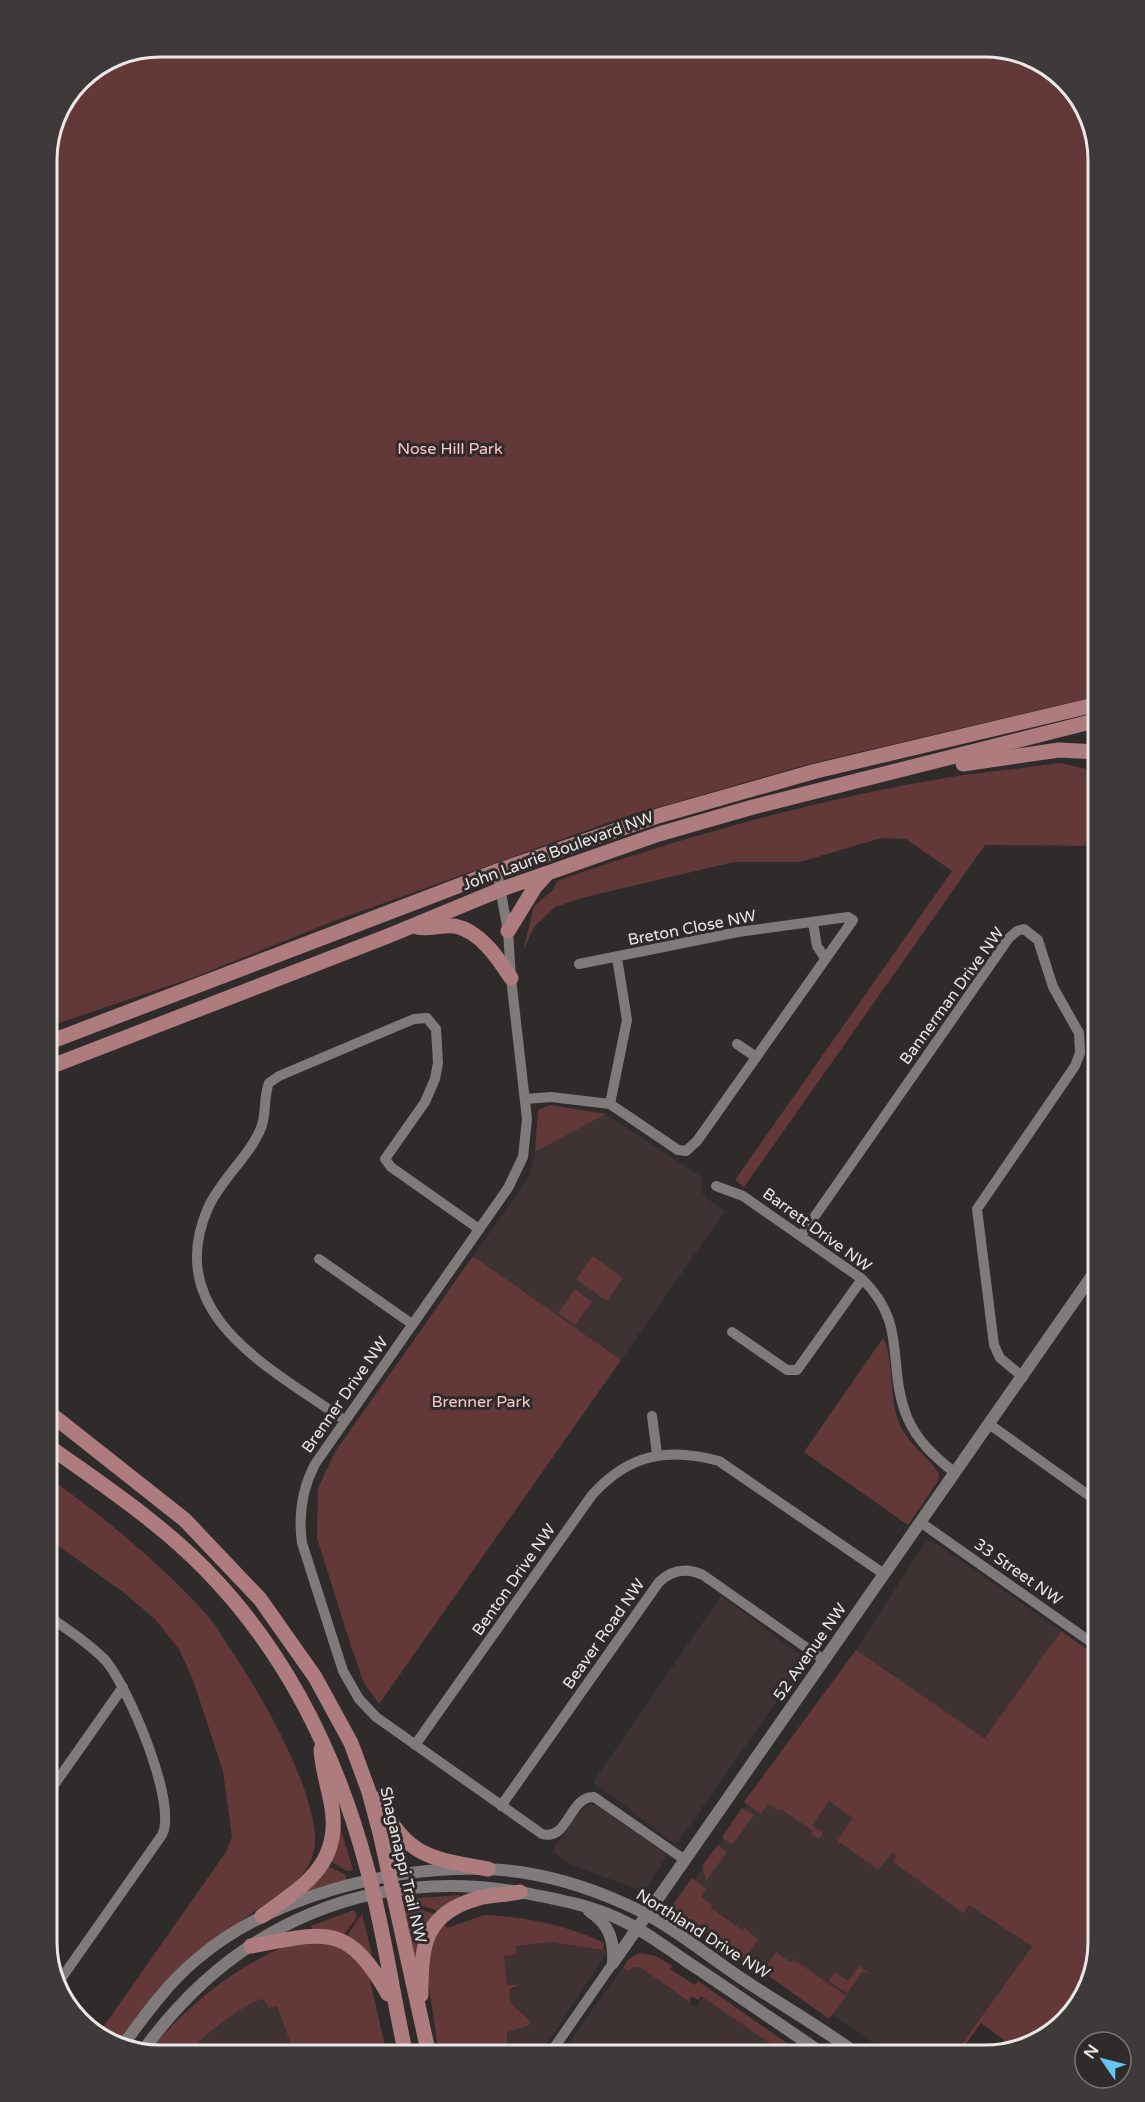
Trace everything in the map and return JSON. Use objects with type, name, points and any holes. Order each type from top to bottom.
[{"type":"main road","name":"John Laurie Boulevard NW","points":[[57,1038],[497,871],[658,816],[752,788],[1088,706]]},
{"type":"main road","name":"John Laurie Boulevard NW","points":[[57,1064],[502,889],[659,834],[753,807],[1088,723]]},
{"type":"main road","points":[[900,771],[1034,753],[1088,752]]},
{"type":"main road","points":[[508,931],[535,887],[547,873]]},
{"type":"main road","points":[[411,925],[424,929],[455,926],[470,932],[486,945],[511,978]]},
{"type":"main road","name":"Shaganappi Trail NW","points":[[57,1420],[184,1520],[260,1599],[315,1677],[357,1759],[380,1833],[427,2045]]},
{"type":"main road","points":[[57,1453],[172,1538],[204,1568],[266,1639],[296,1686],[321,1737],[358,1835],[372,1888],[404,2045]]},
{"type":"main road","points":[[262,1916],[315,1875],[325,1862],[333,1839],[332,1806],[322,1769],[321,1737]]},
{"type":"main road","points":[[357,1759],[392,1826],[410,1846],[434,1860],[488,1869]]},
{"type":"main road","points":[[422,2025],[422,1954],[425,1940],[435,1923],[449,1910],[464,1903],[481,1897],[520,1892]]},
{"type":"main road","points":[[251,1946],[317,1934],[343,1940],[364,1957],[394,2006]]},
{"type":"street","name":"Brenner Drive NW","points":[[497,871],[508,931],[525,1099],[526,1140],[520,1163],[508,1188],[315,1464],[305,1486],[300,1510],[302,1543],[343,1671],[351,1687],[376,1717],[542,1834],[550,1836],[561,1829],[580,1802],[594,1797],[685,1860]]},
{"type":"street","name":"Breton Close NW","points":[[525,1099],[551,1097],[610,1104],[678,1150],[686,1151],[697,1141],[853,920],[848,917],[738,932],[617,958],[627,1020],[610,1104]]},
{"type":"street","points":[[813,923],[818,946],[825,958]]},
{"type":"street","name":"Bannerman Drive NW","points":[[801,1236],[1009,938],[1017,931],[1024,929],[1033,934],[1038,940],[1053,987],[1079,1033],[1081,1044],[1075,1066],[977,1209],[994,1346],[1000,1358],[1023,1377]]},
{"type":"street","points":[[579,964],[617,958]]},
{"type":"street","points":[[344,1420],[234,1340],[213,1312],[201,1281],[198,1249],[204,1219],[216,1193],[261,1127],[268,1083],[279,1076],[414,1019],[427,1018],[436,1029],[438,1063],[435,1079],[425,1102],[385,1159],[391,1167],[479,1229]]},
{"type":"street","points":[[737,1044],[756,1057]]},
{"type":"street","name":"Barrett Drive NW","points":[[716,1186],[743,1196],[862,1279],[876,1293],[891,1321],[901,1397],[911,1425],[923,1444],[955,1473]]},
{"type":"street","points":[[319,1259],[412,1324]]},
{"type":"street","points":[[732,1332],[787,1370],[797,1370],[862,1279]]},
{"type":"street","name":"52 Avenue NW","points":[[556,2045],[1088,1283]]},
{"type":"street","points":[[652,1416],[657,1454]]},
{"type":"street","points":[[989,1424],[1088,1495]]},
{"type":"street","name":"Benton Drive NW","points":[[416,1745],[592,1495],[624,1468],[657,1454],[700,1456],[727,1466],[884,1574]]},
{"type":"street","name":"33 Street NW","points":[[920,1522],[1088,1640]]},
{"type":"street","name":"Beaver Road NW","points":[[501,1806],[659,1582],[670,1574],[683,1570],[703,1575],[824,1660]]},
{"type":"street","points":[[57,1624],[103,1659],[123,1687],[157,1771],[165,1826],[162,1835],[63,1976]]},
{"type":"street","points":[[57,1780],[123,1687]]},
{"type":"street","name":"Northland Drive NW","points":[[372,1888],[454,1870],[488,1869],[567,1883],[603,1894],[647,1914],[844,2045]]},
{"type":"street","name":"Northland Drive NW","points":[[391,1884],[468,1885],[520,1892],[607,1913],[637,1929],[810,2045]]},
{"type":"street","points":[[127,2040],[168,1988],[196,1960],[224,1939],[262,1916],[321,1894],[372,1888]]},
{"type":"street","points":[[148,2044],[182,2001],[251,1946],[284,1925],[372,1888]]},
{"type":"street","points":[[580,1906],[594,1915],[610,1931],[614,1963]]},
{"type":"shaded area","points":[[606,1114],[703,1178],[701,1191],[707,1199],[725,1211],[621,1360],[473,1256],[529,1177],[535,1152]]},
{"type":"shaded area","points":[[926,1541],[936,1543],[1061,1631],[985,1738],[1088,1810],[1088,1865],[961,2045],[876,2045],[676,1906],[856,1650]]},
{"type":"shaded area","points":[[721,1596],[804,1657],[804,1662],[678,1842],[673,1843],[593,1782]]},
{"type":"shaded area","points":[[589,1804],[596,1805],[665,1853],[665,1859],[646,1888],[640,1890],[571,1865],[552,1851],[583,1808]]},
{"type":"shaded area","points":[[551,1942],[606,1950],[606,1954],[547,2045],[508,2045],[507,2032],[529,2018],[510,2003],[509,1993],[518,1984],[507,1985],[504,1955],[516,1954],[515,1946]]},
{"type":"shaded area","points":[[623,1967],[628,1971],[634,1967],[640,1967],[696,2007],[703,1997],[773,2045],[567,2045]]},
{"type":"shaded area","points":[[276,1974],[302,2045],[183,2045]]},
{"type":"green space","name":"Nose Hill Park","points":[[160,57],[992,57],[1018,62],[1042,74],[1058,87],[1067,97],[1080,121],[1086,140],[1088,160],[1088,698],[813,763],[621,818],[334,921],[195,977],[57,1024],[57,153],[61,133],[78,97],[103,74],[121,65],[140,59]]},
{"type":"green space","points":[[1060,763],[1086,769],[1088,771],[1088,846],[985,845],[744,1187],[735,1180],[952,871],[906,839],[881,838],[800,862],[734,862],[585,897],[555,907],[534,927],[523,951],[534,906],[553,890],[557,881],[754,820],[855,795],[957,776]]},
{"type":"green space","points":[[551,1105],[606,1114],[535,1152],[538,1110]]},
{"type":"green space","name":"Brenner Park","points":[[473,1256],[621,1360],[379,1704],[364,1683],[317,1538],[318,1488],[335,1452]]},
{"type":"green space","points":[[593,1256],[623,1278],[607,1301],[576,1279]]},
{"type":"green space","points":[[575,1289],[592,1302],[575,1325],[558,1313]]},
{"type":"green space","points":[[883,1338],[888,1354],[895,1408],[901,1427],[939,1474],[938,1481],[908,1525],[804,1452]]},
{"type":"green space","points":[[57,1483],[131,1542],[170,1577],[211,1620],[256,1690],[283,1739],[304,1789],[311,1813],[315,1842],[306,1869],[297,1881],[196,1955],[155,1995],[121,2037],[103,2027],[226,1852],[232,1837],[223,1771],[193,1680],[179,1649],[155,1619],[123,1592],[57,1545]]},
{"type":"green space","points":[[1061,1631],[1088,1650],[1088,1942],[1084,1969],[1071,1999],[1053,2019],[1036,2031],[1002,2043],[1004,2040],[981,2023],[965,2045],[961,2045],[1032,1946],[969,1905],[963,1913],[893,1862],[897,1855],[893,1852],[878,1870],[841,1843],[836,1843],[853,1818],[829,1801],[812,1825],[823,1833],[819,1839],[811,1834],[813,1831],[781,1809],[779,1811],[768,1804],[761,1814],[744,1802],[856,1650],[991,1743],[985,1738]]},
{"type":"green space","points":[[742,1808],[754,1815],[732,1845],[722,1837]]},
{"type":"green space","points":[[341,1830],[353,1870],[347,1871],[330,1861],[337,1831]]},
{"type":"green space","points":[[718,1845],[727,1852],[706,1881],[702,1866]]},
{"type":"green space","points":[[327,1866],[345,1874],[347,1880],[305,1894],[304,1890]]},
{"type":"green space","points":[[692,1878],[707,1889],[701,1897],[712,1905],[711,1908],[742,1930],[744,1927],[758,1940],[744,1959],[672,1909],[671,1907]]},
{"type":"green space","points":[[459,1895],[459,1899],[438,1911],[406,1901],[406,1899]]},
{"type":"green space","points":[[405,1905],[435,1914],[424,1928],[416,1954],[412,1955],[401,1906]]},
{"type":"green space","points":[[354,1910],[357,1917],[343,1936],[313,1930],[311,1926]]},
{"type":"green space","points":[[362,1914],[372,1954],[368,1956],[347,1936]]},
{"type":"green space","points":[[484,1915],[530,1920],[560,1927],[604,1943],[603,1950],[551,1942],[516,1946],[516,1954],[504,1956],[507,1985],[520,1984],[511,1989],[509,1995],[512,2004],[530,2022],[528,2026],[507,2032],[508,2045],[438,2045],[425,1960],[442,1922],[447,1928]]},
{"type":"green space","points":[[296,1942],[343,1946],[368,1971],[385,2045],[291,2045],[277,2006],[269,2008],[263,1999],[254,2002],[222,2023],[196,2045],[154,2045],[179,2018],[214,1988],[233,1974],[274,1951]]},
{"type":"green space","points":[[776,1952],[790,1962],[793,1959],[846,1996],[829,2019],[762,1971]]},
{"type":"green space","points":[[639,1953],[656,1956],[672,1966],[670,1969],[695,1985],[698,1981],[790,2045],[772,2045],[701,1996],[698,2000],[693,1997],[689,1998],[691,2003],[640,1967],[634,1967],[628,1971],[623,1967],[629,1959]]},
{"type":"green space","points":[[859,1966],[872,1975],[863,1971],[847,1993],[829,1981],[835,1972],[848,1981]]}]
